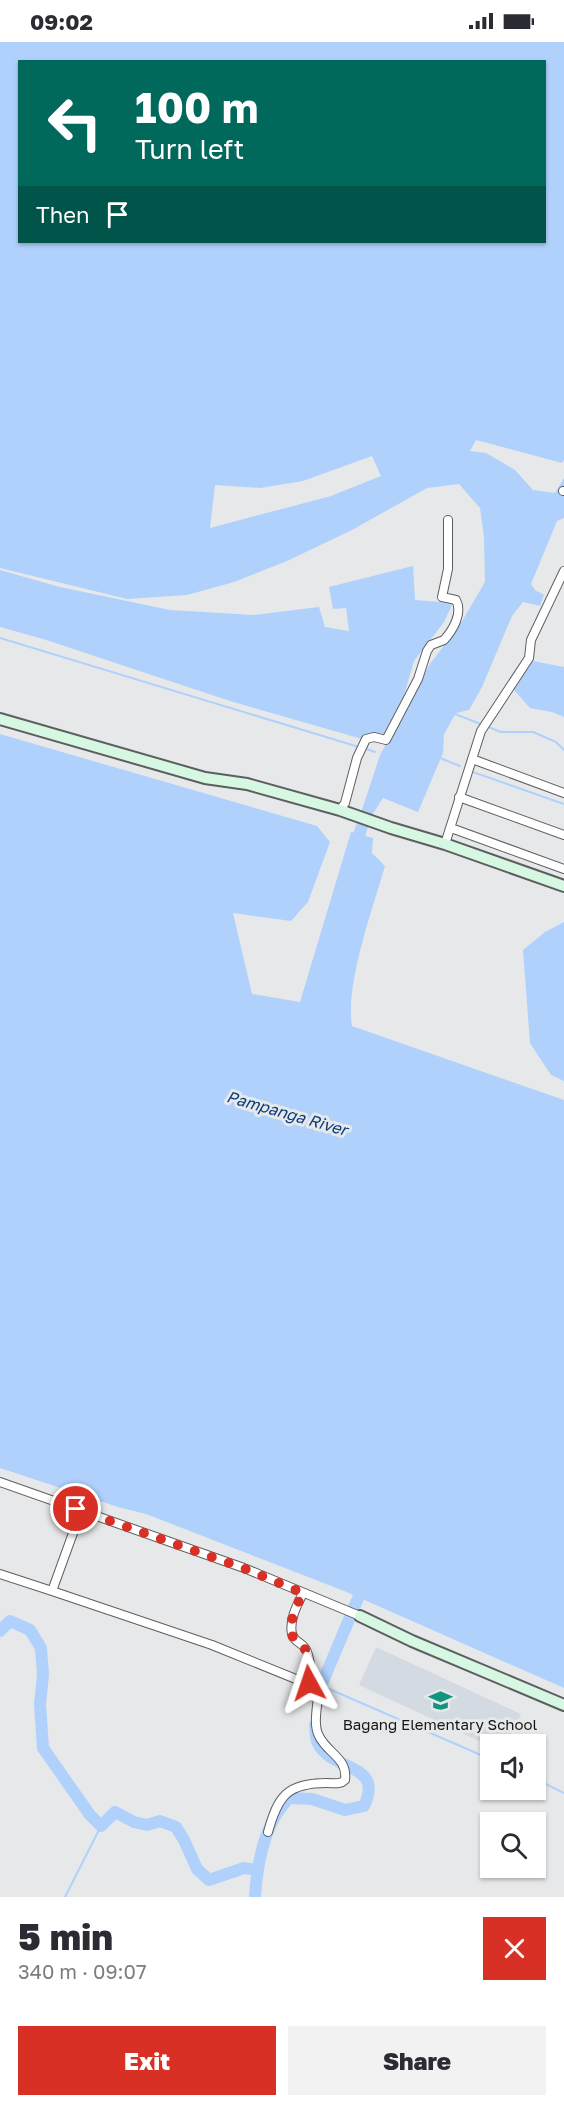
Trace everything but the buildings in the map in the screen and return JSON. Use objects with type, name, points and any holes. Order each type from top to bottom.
[{"type":"street","points":[[345,812],[345,803],[360,751],[366,739],[374,737],[386,740],[418,679],[427,651],[431,645],[444,640],[458,614],[456,600],[442,597],[448,569],[448,520]]},
{"type":"street","points":[[445,844],[481,731],[529,658],[531,639],[564,571]]},
{"type":"street","points":[[0,719],[205,778],[247,784],[345,812],[564,886]]},
{"type":"street","points":[[472,759],[564,793]]},
{"type":"street","points":[[459,797],[564,835]]},
{"type":"street","points":[[451,828],[564,869]]},
{"type":"street","points":[[0,1482],[243,1568],[564,1705]]},
{"type":"street","points":[[53,1588],[81,1511]]},
{"type":"street","points":[[0,1574],[53,1588],[212,1645],[318,1688],[316,1727],[318,1736],[342,1761],[346,1772],[345,1780],[340,1784],[306,1785],[285,1793],[278,1804],[268,1832]]},
{"type":"street","points":[[296,1698],[309,1684],[310,1674],[306,1651],[293,1638],[292,1631],[295,1609],[303,1593]]},
{"type":"shaded area","name":"Bagang Elementary School","points":[[376,1647],[521,1714],[512,1734],[480,1734],[480,1741],[359,1685]]},
{"type":"water","points":[[0,42],[564,42],[564,460],[562,463],[476,440],[470,451],[486,453],[515,470],[533,490],[555,493],[564,478],[564,518],[557,521],[531,584],[535,590],[544,595],[540,606],[523,602],[512,616],[482,687],[469,710],[456,713],[444,734],[443,753],[418,812],[383,798],[374,812],[363,807],[380,755],[430,664],[461,623],[485,582],[484,537],[480,508],[459,484],[427,488],[352,530],[287,561],[234,582],[187,595],[127,599],[0,568]],"holes":[[[372,456],[381,476],[331,496],[210,528],[215,485],[260,488],[303,481]]]},
{"type":"water","points":[[413,566],[415,600],[452,605],[444,622],[414,661],[404,695],[383,735],[372,733],[362,739],[230,701],[0,627],[0,570],[60,587],[170,610],[254,615],[319,607],[325,627],[349,631],[346,608],[333,609],[329,587]]},
{"type":"water","points":[[533,661],[564,667],[564,717],[530,708],[513,689]]},
{"type":"water","name":"Pampanga River","points":[[0,734],[317,826],[330,842],[308,902],[291,921],[233,913],[252,994],[300,1002],[351,832],[373,838],[372,853],[385,866],[356,968],[351,1009],[352,1026],[564,1100],[564,1688],[344,1591],[146,1514],[0,1468]]},
{"type":"water","points":[[564,922],[564,1081],[551,1075],[530,1043],[523,950],[545,932]]},
{"type":"waterway","points":[[0,638],[359,747]]},
{"type":"waterway","points":[[455,714],[501,732],[533,732],[556,742],[564,750]]},
{"type":"waterway","points":[[364,748],[375,752]]},
{"type":"waterway","points":[[440,758],[460,766]]},
{"type":"waterway","points":[[470,771],[564,804]]},
{"type":"waterway","points":[[358,849],[357,840],[374,794]]},
{"type":"waterway","points":[[319,1702],[321,1686],[364,1584]]},
{"type":"waterway","points":[[0,1631],[10,1621],[30,1630],[41,1648],[43,1675],[40,1704],[43,1748],[90,1815],[101,1826],[115,1812],[134,1822],[147,1825],[160,1821],[176,1827],[197,1869],[209,1880],[244,1868],[258,1870]]},
{"type":"waterway","points":[[320,1685],[480,1755]]},
{"type":"waterway","points":[[255,1897],[260,1858],[268,1831],[289,1798],[312,1799],[345,1810],[364,1806],[369,1792],[368,1782],[362,1774],[325,1752],[317,1741],[315,1725]]},
{"type":"waterway","points":[[546,1784],[564,1793]]},
{"type":"waterway","points":[[65,1897],[101,1826]]},
{"type":"place","name":"Bagang Elementary School","points":[[440,1700]]},
{"type":"route","points":[[76,1509],[243,1568],[303,1593],[295,1609],[292,1631],[293,1638],[306,1651],[310,1674],[309,1683]]}]
